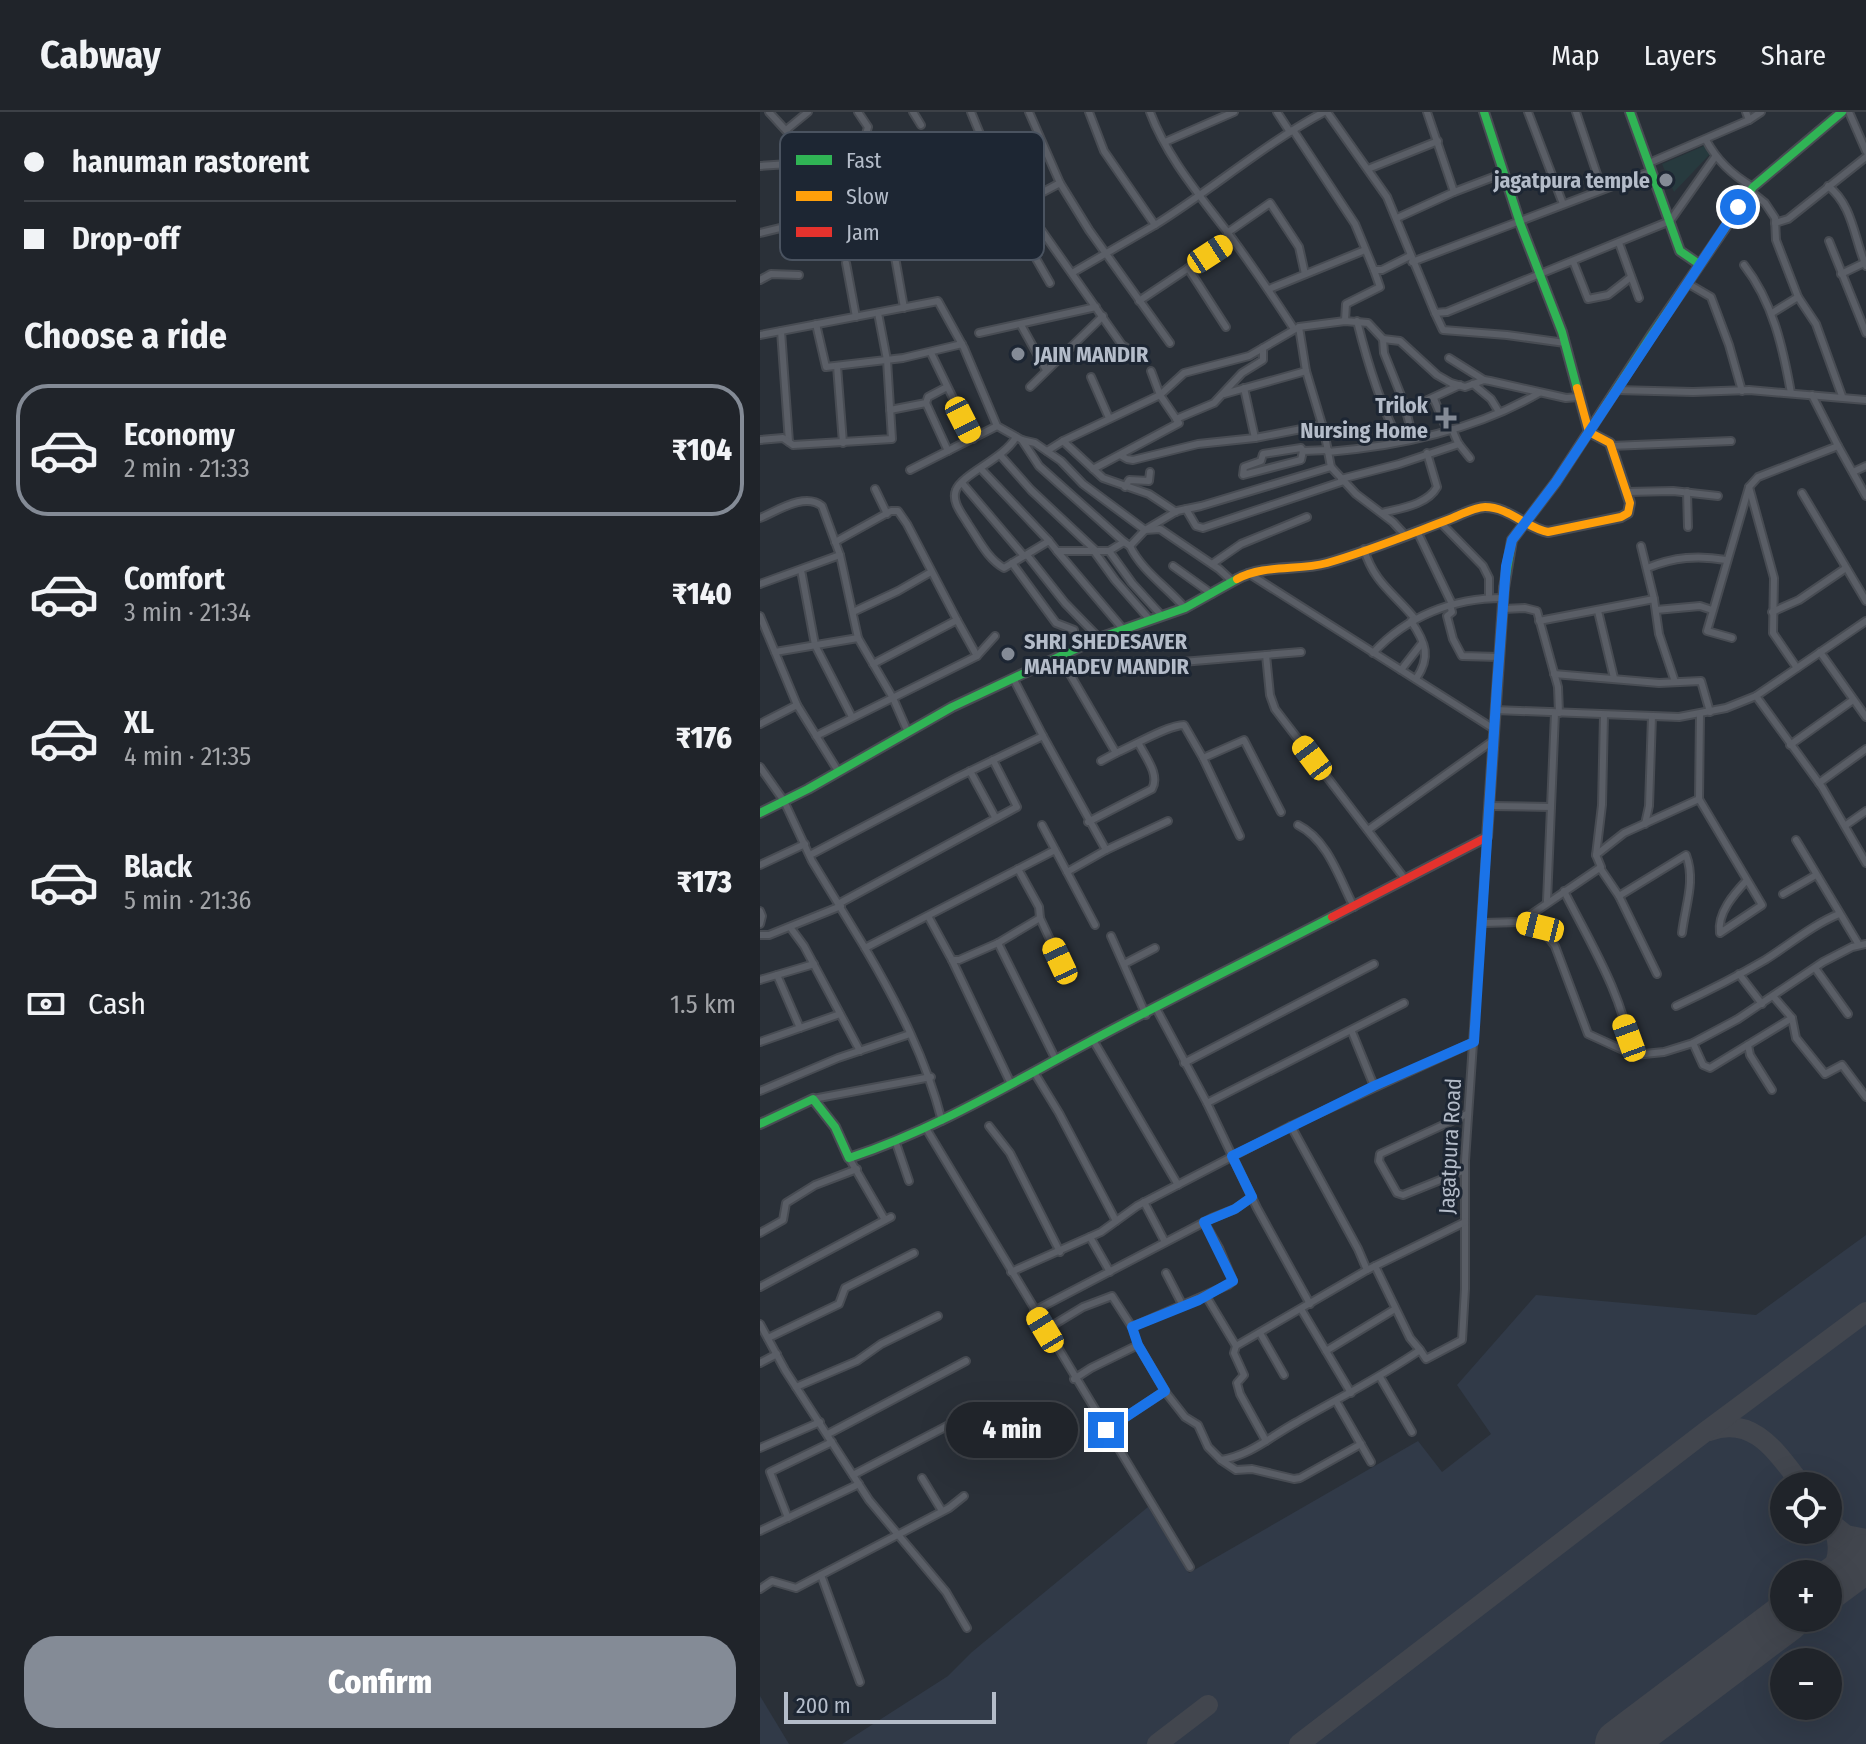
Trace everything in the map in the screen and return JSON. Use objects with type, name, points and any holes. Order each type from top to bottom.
[{"type":"street","points":[[769,112],[786,130],[808,112]]},
{"type":"street","points":[[858,112],[868,127],[867,132]]},
{"type":"street","points":[[913,112],[921,125]]},
{"type":"street","points":[[971,112],[979,132]]},
{"type":"street","points":[[1029,112],[1038,132]]},
{"type":"street","points":[[1089,112],[1104,151],[1155,225]]},
{"type":"street","points":[[1150,112],[1165,142],[1201,197],[1296,328],[1331,467],[1366,503],[1404,534]]},
{"type":"street","points":[[1165,142],[1234,112]]},
{"type":"street","points":[[1277,112],[1355,224],[1380,287],[1346,304],[1345,321]]},
{"type":"street","points":[[1072,273],[1201,197],[1243,163],[1326,112],[1387,197],[1441,328],[1565,343]]},
{"type":"street","points":[[1427,112],[1454,192]]},
{"type":"street","points":[[760,813],[907,730],[1096,640],[1185,608],[1248,573],[1294,570],[1327,563],[1484,507],[1506,512],[1525,521],[1536,531],[1548,532],[1628,513],[1627,492],[1610,443],[1589,432],[1565,343],[1484,112]]},
{"type":"street","points":[[1528,112],[1563,204]]},
{"type":"street","points":[[1576,112],[1602,189]]},
{"type":"street","points":[[1630,112],[1680,251],[1699,264]]},
{"type":"street","points":[[1746,112],[1749,120]]},
{"type":"street","points":[[1374,270],[1382,270],[1602,189],[1761,112]]},
{"type":"street","name":"Jagatpura Road","points":[[1420,1350],[1426,1359],[1462,1340],[1467,1114],[1483,923],[1503,598],[1512,540],[1556,482],[1752,189],[1842,112]]},
{"type":"street","points":[[1849,112],[1866,151]]},
{"type":"street","points":[[1706,140],[1715,157],[1752,189],[1775,218],[1776,240],[1798,297],[1816,324],[1842,396]]},
{"type":"street","points":[[1368,169],[1438,141]]},
{"type":"street","points":[[1044,146],[1060,183],[1170,343]]},
{"type":"street","points":[[1435,313],[1447,312],[1670,221],[1715,157]]},
{"type":"street","points":[[1775,223],[1788,219],[1866,157]]},
{"type":"street","points":[[760,166],[780,165]]},
{"type":"street","points":[[1397,218],[1504,173]]},
{"type":"street","points":[[1044,192],[1060,183]]},
{"type":"street","points":[[1828,186],[1840,195],[1850,214],[1852,230],[1865,264],[1841,274]]},
{"type":"street","points":[[1227,233],[1270,203],[1299,247],[1305,274]]},
{"type":"street","points":[[760,233],[780,228]]},
{"type":"street","points":[[1044,234],[1122,345],[1142,358]]},
{"type":"street","points":[[1139,301],[1232,239]]},
{"type":"street","points":[[1829,241],[1866,333]]},
{"type":"street","points":[[1619,243],[1639,298]]},
{"type":"street","points":[[1269,289],[1365,250]]},
{"type":"street","points":[[896,260],[904,308]]},
{"type":"street","points":[[1037,260],[1050,283]]},
{"type":"street","points":[[1573,261],[1588,299],[1608,295],[1631,277]]},
{"type":"street","points":[[846,263],[856,317]]},
{"type":"street","points":[[1744,265],[1756,280],[1772,313],[1791,393]]},
{"type":"street","points":[[1188,268],[1226,327]]},
{"type":"street","points":[[760,280],[771,274],[799,275]]},
{"type":"street","points":[[1687,283],[1711,297],[1742,391]]},
{"type":"street","points":[[1772,313],[1798,297]]},
{"type":"street","points":[[760,335],[938,301],[962,344],[997,426],[1035,443],[1145,530],[1160,529],[1232,581]]},
{"type":"street","points":[[979,333],[1096,307]]},
{"type":"street","points":[[760,440],[783,438],[793,445],[892,439],[887,360],[878,313]]},
{"type":"street","points":[[1030,387],[1103,316]]},
{"type":"street","points":[[1047,451],[1160,395],[1184,373],[1235,360],[1296,328],[1345,321],[1368,323],[1383,339],[1384,353],[1404,403],[1413,438]]},
{"type":"street","points":[[1357,321],[1371,371],[1399,441]]},
{"type":"street","points":[[816,324],[826,367],[931,353],[962,344]]},
{"type":"street","points":[[1021,325],[1046,370]]},
{"type":"street","points":[[781,331],[789,442]]},
{"type":"street","points":[[1383,339],[1400,341],[1437,375],[1460,385],[1465,387],[1484,380]]},
{"type":"street","points":[[1224,394],[1227,386],[1263,360],[1263,348]]},
{"type":"street","points":[[931,353],[973,439]]},
{"type":"street","points":[[1449,358],[1484,380],[1566,398],[1578,397]]},
{"type":"street","points":[[837,366],[843,443]]},
{"type":"street","points":[[1093,469],[1179,423],[1160,395],[1151,371]]},
{"type":"street","points":[[1176,419],[1214,403],[1224,394],[1306,371]]},
{"type":"street","points":[[1091,377],[1109,418]]},
{"type":"street","points":[[1473,384],[1491,399],[1499,412]]},
{"type":"street","points":[[1421,403],[1460,385]]},
{"type":"street","points":[[947,387],[928,397],[926,403],[948,451]]},
{"type":"street","points":[[1244,388],[1255,438]]},
{"type":"street","points":[[1616,390],[1742,391],[1866,400]]},
{"type":"street","points":[[1303,451],[1301,460],[1243,475],[1244,467],[1261,461],[1263,454],[1301,448],[1303,451],[1328,451],[1413,438],[1449,430],[1539,393]]},
{"type":"street","points":[[1812,395],[1866,496]]},
{"type":"street","points":[[1434,399],[1449,430],[1470,458]]},
{"type":"street","points":[[890,410],[926,403]]},
{"type":"street","points":[[1120,455],[1133,460],[1207,443],[1228,443],[1322,425]]},
{"type":"street","points":[[910,470],[997,426]]},
{"type":"street","points":[[1019,438],[962,483],[956,490],[958,508],[981,546],[1004,568],[1049,541]]},
{"type":"street","points":[[1019,438],[1039,466],[1127,544],[1137,560],[1185,608]]},
{"type":"street","points":[[1063,441],[1103,478],[1157,498],[1176,512]]},
{"type":"street","points":[[1611,446],[1731,441]]},
{"type":"street","points":[[1186,509],[1196,526],[1203,528],[1459,444]]},
{"type":"street","points":[[1732,638],[1707,631],[1749,487],[1758,477],[1838,446]]},
{"type":"street","points":[[1382,513],[1419,502],[1434,493],[1437,487],[1427,453]]},
{"type":"street","points":[[1000,455],[1031,490],[1095,551],[1115,580],[1150,620]]},
{"type":"street","points":[[1853,472],[1866,466]]},
{"type":"street","points":[[1057,551],[1109,551],[1127,544],[1176,512],[1331,467]]},
{"type":"street","points":[[981,469],[1049,541],[1123,629]]},
{"type":"street","points":[[1125,487],[1127,480],[1149,481],[1150,472]]},
{"type":"street","points":[[962,483],[1096,640]]},
{"type":"street","points":[[1749,487],[1774,578],[1773,633],[1797,668]]},
{"type":"street","points":[[875,489],[887,514]]},
{"type":"street","points":[[1627,492],[1687,492],[1718,496]]},
{"type":"street","points":[[1687,492],[1688,527]]},
{"type":"street","points":[[1802,493],[1866,601]]},
{"type":"street","points":[[760,518],[807,500],[817,501],[822,506],[840,555],[858,638],[893,698],[907,730]]},
{"type":"street","points":[[835,542],[895,510],[902,515],[977,656]]},
{"type":"street","points":[[1212,564],[1250,539],[1307,517]]},
{"type":"street","points":[[1441,523],[1483,566],[1489,578],[1489,598]]},
{"type":"street","points":[[1417,531],[1451,604],[1452,612],[1447,616],[1449,627],[1462,656],[1499,657]]},
{"type":"street","points":[[1641,546],[1659,634],[1675,682]]},
{"type":"street","points":[[1364,549],[1377,580],[1393,593],[1413,620],[1422,643],[1425,665],[1416,679]]},
{"type":"street","points":[[1109,551],[1162,616]]},
{"type":"street","points":[[760,584],[840,555]]},
{"type":"street","points":[[1647,568],[1676,558],[1695,556],[1726,560]]},
{"type":"street","points":[[1012,563],[1056,623],[1074,630]]},
{"type":"street","points":[[1173,566],[1212,594]]},
{"type":"street","points":[[1772,612],[1799,600],[1846,568]]},
{"type":"street","points":[[801,570],[815,645],[852,717]]},
{"type":"street","points":[[853,612],[931,572]]},
{"type":"street","points":[[1248,573],[1494,729]]},
{"type":"street","points":[[1373,653],[1389,636],[1413,620],[1451,604],[1503,598]]},
{"type":"street","points":[[1539,621],[1654,599]]},
{"type":"street","points":[[1656,610],[1686,606],[1712,610]]},
{"type":"street","points":[[1503,609],[1537,611],[1558,687],[1547,901]]},
{"type":"street","points":[[1598,611],[1614,678]]},
{"type":"street","points":[[760,616],[797,705],[838,771]]},
{"type":"street","points":[[873,664],[957,620]]},
{"type":"street","points":[[1495,710],[1679,717],[1710,712],[1756,696],[1863,623],[1866,633]]},
{"type":"street","points":[[816,736],[977,656],[995,636]]},
{"type":"street","points":[[775,652],[858,638]]},
{"type":"street","points":[[1401,670],[1422,643]]},
{"type":"street","points":[[1170,663],[1301,652]]},
{"type":"street","points":[[1820,652],[1866,717]]},
{"type":"street","points":[[1064,655],[1116,753]]},
{"type":"street","points":[[1266,655],[1270,695],[1275,709],[1405,879]]},
{"type":"street","points":[[1554,674],[1701,681],[1710,712]]},
{"type":"street","points":[[1013,678],[1088,822],[1106,850]]},
{"type":"street","points":[[1756,696],[1819,783],[1866,863]]},
{"type":"street","points":[[1790,745],[1853,700]]},
{"type":"street","points":[[760,724],[797,705]]},
{"type":"street","points":[[1700,714],[1699,799],[1762,905],[1720,933],[1719,923],[1733,895],[1747,880]]},
{"type":"street","points":[[1604,715],[1602,805],[1596,855],[1657,974]]},
{"type":"street","points":[[1645,824],[1649,806],[1652,716]]},
{"type":"street","points":[[1101,761],[1180,724],[1186,728],[1203,758],[1240,836]]},
{"type":"street","points":[[810,855],[1043,736]]},
{"type":"street","points":[[1203,758],[1244,740],[1281,812]]},
{"type":"street","points":[[1368,830],[1494,740]]},
{"type":"street","points":[[1088,822],[1152,789],[1155,776],[1139,744]]},
{"type":"street","points":[[1819,783],[1866,749]]},
{"type":"street","points":[[760,935],[790,927],[841,904],[1017,807],[993,760]]},
{"type":"street","points":[[760,767],[784,801],[810,855],[890,990],[931,1077],[942,1121]]},
{"type":"street","points":[[970,771],[995,817]]},
{"type":"street","points":[[1596,855],[1624,833],[1699,799]]},
{"type":"street","points":[[1489,806],[1551,807]]},
{"type":"street","points":[[1846,825],[1866,811]]},
{"type":"street","points":[[1067,872],[1168,821]]},
{"type":"street","points":[[1042,825],[1095,925]]},
{"type":"street","points":[[1298,825],[1309,830],[1322,843],[1354,907]]},
{"type":"street","points":[[849,1158],[927,1130],[1093,1040],[1157,1010],[1487,837]]},
{"type":"street","points":[[1483,923],[1520,922],[1540,927],[1555,946],[1588,1034],[1631,1053],[1664,1052],[1693,1043],[1762,1004],[1815,968],[1852,947],[1863,945],[1839,914],[1796,840]]},
{"type":"street","points":[[760,865],[805,844]]},
{"type":"street","points":[[865,948],[1055,850]]},
{"type":"street","points":[[1619,896],[1686,855],[1691,885],[1682,933]]},
{"type":"street","points":[[1520,922],[1600,868]]},
{"type":"street","points":[[1018,869],[1039,907],[1040,918],[1060,961]]},
{"type":"street","points":[[1783,894],[1816,875]]},
{"type":"street","points":[[1564,891],[1604,971],[1629,1038],[1631,1053]]},
{"type":"street","points":[[760,911],[760,924]]},
{"type":"street","points":[[1676,1006],[1739,974],[1839,914]]},
{"type":"street","points":[[928,916],[1011,1084]]},
{"type":"street","points":[[952,960],[959,960],[998,943],[1040,918]]},
{"type":"street","points":[[790,927],[814,964],[860,1051]]},
{"type":"street","points":[[1111,936],[1146,1015]]},
{"type":"street","points":[[998,943],[1056,1060]]},
{"type":"street","points":[[1124,964],[1155,948]]},
{"type":"street","points":[[760,980],[814,964]]},
{"type":"street","points":[[1184,1063],[1374,964]]},
{"type":"street","points":[[1815,968],[1848,1014]]},
{"type":"street","points":[[1739,974],[1762,1004]]},
{"type":"street","points":[[777,975],[800,1028]]},
{"type":"street","points":[[1773,996],[1792,1018],[1796,1038],[1825,1074],[1842,1065],[1866,1097]]},
{"type":"street","points":[[1207,1103],[1404,1003]]},
{"type":"street","points":[[1157,1010],[1310,1304]]},
{"type":"street","points":[[760,1042],[840,1014]]},
{"type":"street","points":[[1693,1043],[1703,1065],[1710,1068],[1792,1018]]},
{"type":"street","points":[[1352,1032],[1374,1086]]},
{"type":"street","points":[[760,1091],[910,1034]]},
{"type":"street","points":[[1093,1040],[1178,1185]]},
{"type":"street","points":[[1011,1272],[1090,1237],[1144,1202],[1291,1126],[1474,1042]]},
{"type":"street","points":[[1748,1045],[1750,1055],[1772,1090]]},
{"type":"street","points":[[1034,1072],[1116,1221]]},
{"type":"street","points":[[760,1124],[813,1099],[931,1077]]},
{"type":"street","points":[[760,1287],[888,1219],[849,1158],[835,1127],[813,1099]]},
{"type":"street","points":[[1465,1170],[1403,1195],[1397,1193],[1379,1161],[1380,1154],[1467,1114]]},
{"type":"street","points":[[989,1126],[1010,1153],[1060,1252]]},
{"type":"street","points":[[1291,1126],[1367,1270]]},
{"type":"street","points":[[927,1130],[1074,1379],[1190,1567]]},
{"type":"street","points":[[896,1143],[909,1181]]},
{"type":"street","points":[[760,1233],[783,1220],[786,1203],[815,1185],[857,1169]]},
{"type":"street","points":[[1034,1311],[1204,1222],[1235,1209],[1252,1197]]},
{"type":"street","points":[[1144,1202],[1165,1242]]},
{"type":"street","points":[[1132,1327],[1206,1296],[1233,1281],[1204,1222]]},
{"type":"street","points":[[1266,1441],[1240,1394],[1237,1383],[1244,1375],[1234,1353],[1236,1346],[1367,1270],[1465,1222]]},
{"type":"street","points":[[1090,1237],[1110,1272]]},
{"type":"street","points":[[768,1338],[839,1304],[845,1288],[914,1253]]},
{"type":"street","points":[[1221,1460],[1240,1457],[1380,1377],[1420,1350],[1410,1338],[1375,1266]]},
{"type":"street","points":[[1166,1273],[1183,1306]]},
{"type":"street","points":[[1045,1330],[1083,1307],[1112,1296],[1165,1391],[1185,1417],[1198,1425],[1208,1447],[1236,1470],[1252,1469],[1300,1478],[1361,1444]]},
{"type":"street","points":[[1206,1296],[1236,1346]]},
{"type":"street","points":[[1301,1309],[1351,1393]]},
{"type":"street","points":[[1326,1351],[1395,1309]]},
{"type":"street","points":[[796,1387],[857,1361],[881,1344],[938,1316]]},
{"type":"street","points":[[760,1324],[796,1387],[859,1484],[946,1592],[967,1628]]},
{"type":"street","points":[[1260,1333],[1284,1375]]},
{"type":"street","points":[[1074,1379],[1138,1345]]},
{"type":"street","points":[[760,1363],[777,1354]]},
{"type":"street","points":[[828,1434],[966,1361]]},
{"type":"street","points":[[1380,1377],[1412,1432]]},
{"type":"street","points":[[1106,1430],[1165,1391]]},
{"type":"street","points":[[1336,1401],[1371,1462]]},
{"type":"street","points":[[853,1475],[970,1414]]},
{"type":"street","points":[[760,1448],[820,1422]]},
{"type":"street","points":[[788,1518],[770,1472],[832,1442]]},
{"type":"street","points":[[922,1478],[942,1511]]},
{"type":"street","points":[[760,1531],[859,1484]]},
{"type":"street","points":[[760,1589],[772,1581],[796,1588],[942,1511],[964,1496]]},
{"type":"street","points":[[821,1575],[860,1682]]},
{"type":"shaded area","points":[[1866,1235],[1866,1744],[842,1744],[948,1676],[972,1652],[1148,1507],[1189,1573],[1418,1441],[1442,1472],[1491,1434],[1457,1385],[1536,1295],[1756,1315]]},
{"type":"shaded area","points":[[760,1696],[789,1744],[760,1744]]},
{"type":"green space","points":[[1706,145],[1711,153],[1674,192],[1662,164]]},
{"type":"taxiway","points":[[1299,1744],[1866,1312]]},
{"type":"taxiway","points":[[1709,1431],[1725,1427],[1752,1433],[1764,1440],[1792,1472]]},
{"type":"taxiway","points":[[1842,1532],[1866,1539]]},
{"type":"taxiway","points":[[1836,1560],[1837,1544]]},
{"type":"taxiway","points":[[1157,1744],[1208,1705]]},
{"type":"runway","points":[[1842,1576],[1866,1558]]},
{"type":"runway","points":[[1619,1744],[1770,1630]]},
{"type":"traffic: fast","points":[[1484,112],[1520,223],[1562,332],[1577,388]]},
{"type":"traffic: fast","points":[[1630,112],[1680,251],[1699,264]]},
{"type":"traffic: fast","points":[[1504,588],[1512,540],[1556,482],[1753,187],[1842,112]]},
{"type":"traffic: fast","points":[[760,813],[952,707],[1099,638],[1185,608],[1237,579]]},
{"type":"traffic: fast","points":[[760,1124],[813,1099],[835,1127],[849,1158],[880,1147],[971,1105],[1332,917]]},
{"type":"traffic: slow","points":[[1237,579],[1258,571],[1327,563],[1481,507],[1502,510],[1548,532],[1621,517],[1628,513],[1630,503],[1610,443],[1589,432],[1577,388]]},
{"type":"traffic: jam","points":[[1332,917],[1487,837],[1504,588]]},
{"type":"place","name":"jagatpura temple","points":[[1666,180]]},
{"type":"place","name":"JAIN MANDIR","points":[[1018,354]]},
{"type":"place","name":"Trilok Nursing Home","points":[[1446,418]]},
{"type":"place","name":"SHRI SHEDESAVER MAHADEV MANDIR","points":[[1008,654]]},
{"type":"route","points":[[1106,1430],[1165,1391],[1138,1345],[1132,1327],[1199,1300],[1233,1281],[1204,1222],[1235,1209],[1252,1197],[1232,1156],[1374,1086],[1474,1042],[1506,566],[1512,540],[1556,482],[1738,207]]}]
